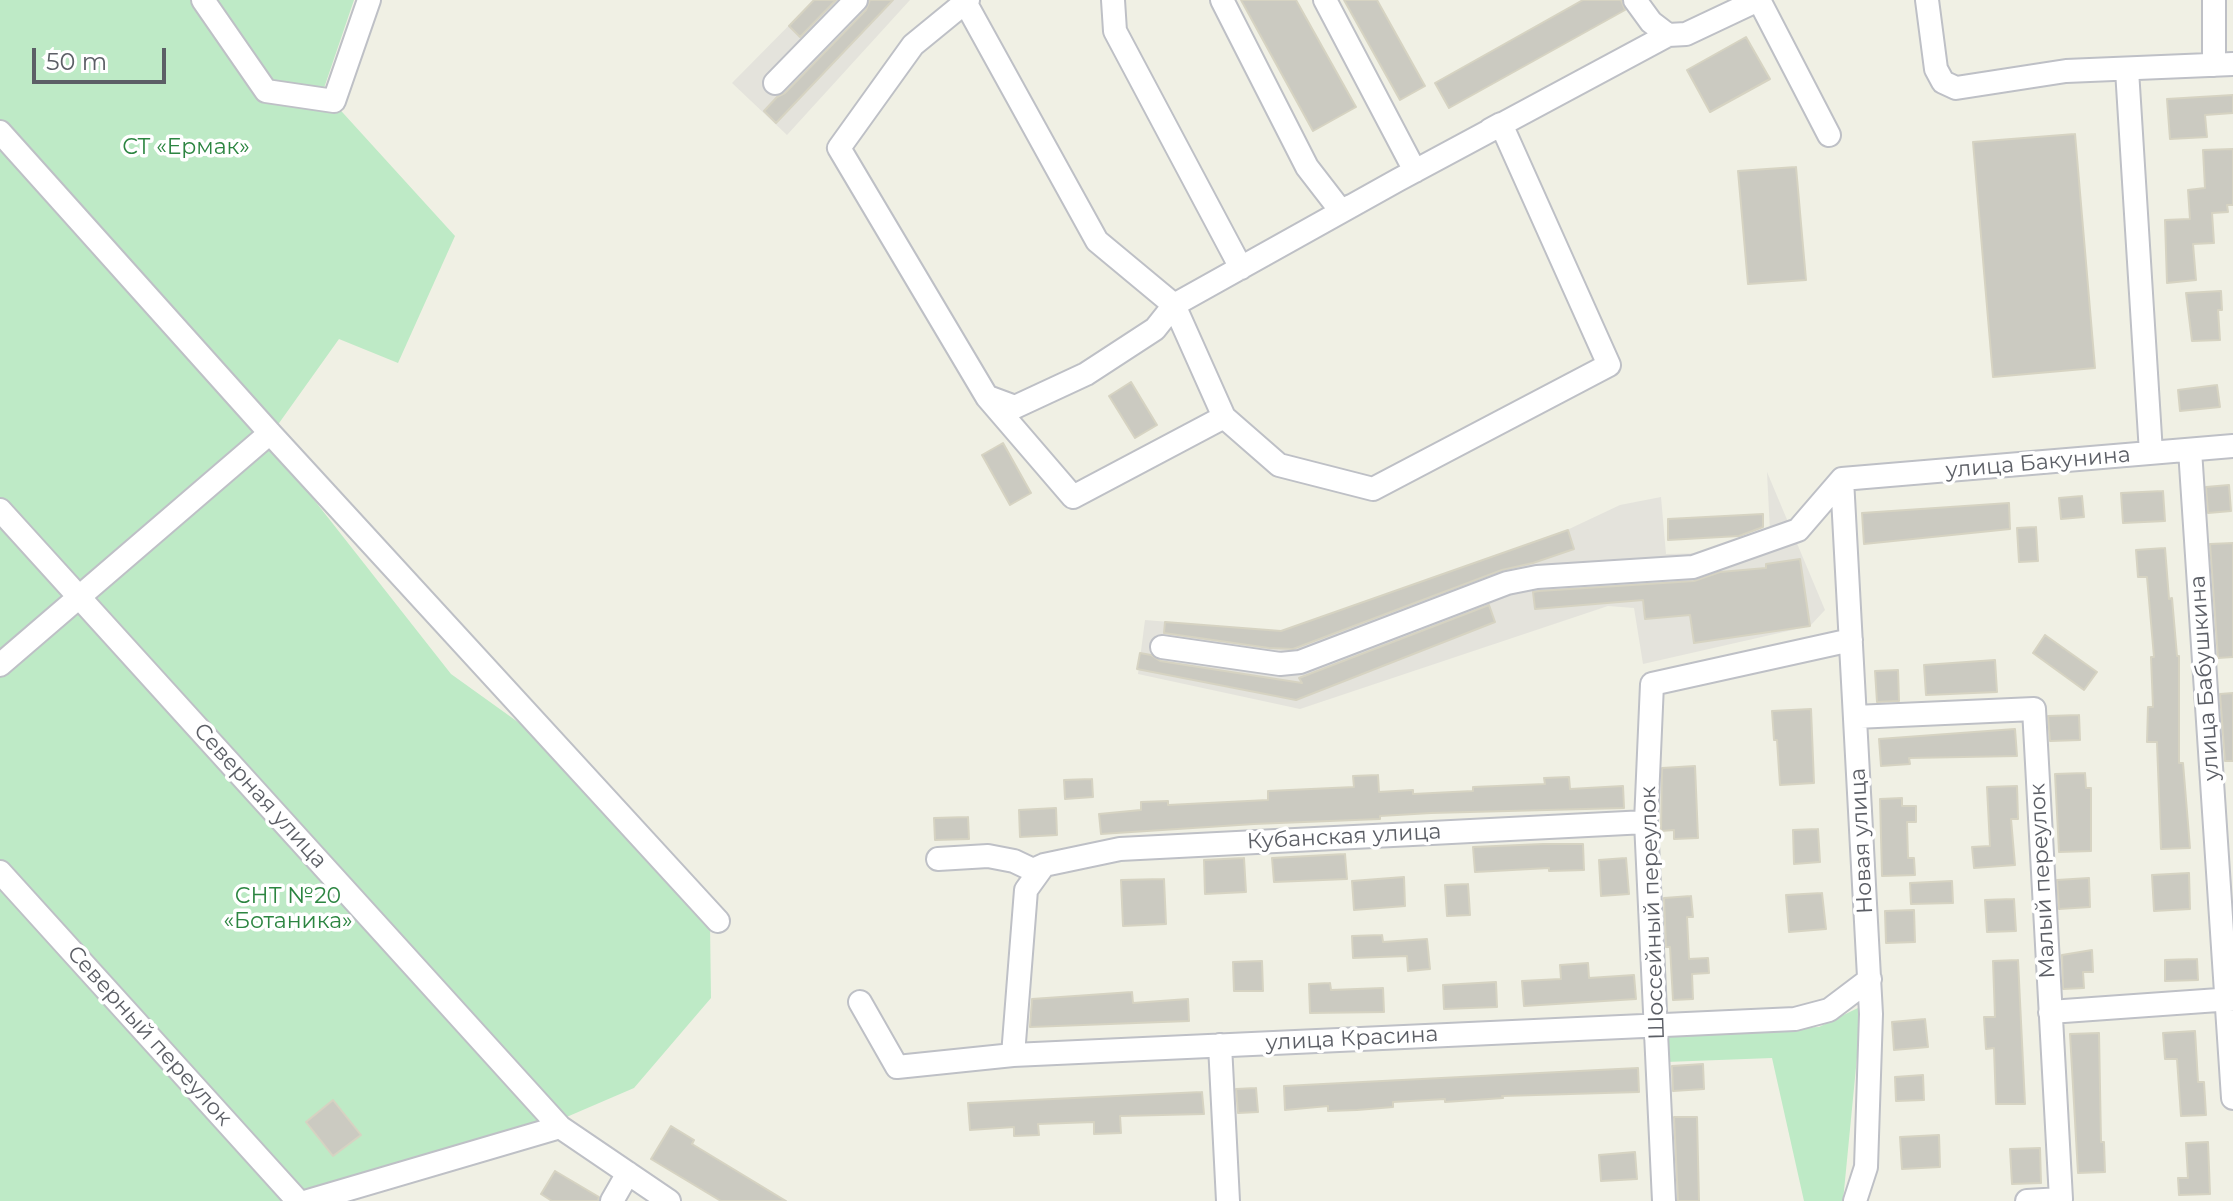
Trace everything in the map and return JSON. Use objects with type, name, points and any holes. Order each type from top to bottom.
[{"type":"street","points":[[203,0],[266,91],[334,101],[369,0]]},
{"type":"street","points":[[775,83],[856,0]]},
{"type":"street","points":[[1113,0],[1115,31],[1241,268]]},
{"type":"street","points":[[1222,0],[1307,167],[1341,211]]},
{"type":"street","points":[[1325,0],[1415,171]]},
{"type":"street","points":[[1635,0],[1651,22],[1668,35]]},
{"type":"street","points":[[987,397],[1015,407],[1086,374],[1155,329],[1174,305],[1341,211],[1668,35],[1686,34],[1758,0],[1829,135]]},
{"type":"street","points":[[1927,0],[1936,69],[1943,82],[1956,88],[2066,71],[2224,64],[2214,0]]},
{"type":"street","points":[[1224,417],[1073,497],[987,397],[839,148],[913,45],[967,1],[1097,241],[1174,305],[1224,417],[1279,465],[1373,489],[1609,365],[1501,124]]},
{"type":"street","points":[[2127,70],[2151,453]]},
{"type":"street","points":[[1341,211],[1501,124]]},
{"type":"street","points":[[0,132],[270,433],[718,921]]},
{"type":"street","points":[[0,665],[270,433]]},
{"type":"street","name":"улица Бакунина","points":[[1842,479],[2233,446]]},
{"type":"street","name":"улица Бабушкина","points":[[2190,450],[2230,999],[2233,1098]]},
{"type":"street","points":[[1162,647],[1280,664],[1300,662],[1507,583],[1537,577],[1693,567],[1798,530],[1842,479]]},
{"type":"street","name":"Новая улица","points":[[1842,479],[1871,1014],[1866,1167],[1855,1201]]},
{"type":"street","name":"Северная улица","points":[[0,510],[560,1127],[669,1201]]},
{"type":"street","name":"Шоссейный переулок","points":[[1664,1201],[1646,822],[1652,684],[1851,640]]},
{"type":"street","name":"Малый переулок","points":[[1855,717],[2034,709],[2061,1199],[2027,1201]]},
{"type":"street","name":"Кубанская улица","points":[[1044,865],[1120,849],[1646,822]]},
{"type":"street","points":[[938,859],[988,856],[1014,861],[1033,870],[1044,865]]},
{"type":"street","points":[[1013,1055],[1026,890],[1044,865]]},
{"type":"street","name":"Северный переулок","points":[[0,872],[298,1201]]},
{"type":"street","name":"улица Красина","points":[[860,1002],[897,1067],[1013,1055],[1795,1019],[1829,1010],[1870,979]]},
{"type":"street","points":[[2050,1012],[2230,999]]},
{"type":"street","points":[[1220,1045],[1228,1201]]},
{"type":"street","points":[[317,1200],[560,1127]]},
{"type":"street","points":[[612,1201],[628,1173]]},
{"type":"shaded area","points":[[814,0],[910,0],[787,135],[732,83]]},
{"type":"shaded area","points":[[1767,472],[1825,610],[1810,626],[1643,664],[1634,608],[1608,606],[1300,709],[1138,674],[1145,620],[1281,631],[1567,530],[1620,505],[1661,497],[1666,554],[1711,553],[1770,531]]},
{"type":"green space","name":"СНТ №20 «Ботаника»","points":[[0,0],[354,0],[323,91],[455,236],[398,363],[339,339],[267,440],[451,674],[536,735],[710,924],[711,998],[634,1088],[541,1128],[315,1201],[0,1201]]},
{"type":"green space","points":[[1862,1006],[1843,1201],[1804,1201],[1772,1058],[1666,1062],[1666,1033],[1819,1027]]},
{"type":"building","points":[[814,0],[836,0],[800,37],[789,26]]},
{"type":"building","points":[[870,0],[893,0],[776,123],[764,111],[866,10]]},
{"type":"building","points":[[1241,0],[1296,0],[1356,107],[1313,131]]},
{"type":"building","points":[[1344,0],[1377,0],[1425,86],[1400,100]]},
{"type":"building","points":[[1583,0],[1621,0],[1625,10],[1449,108],[1435,83]]},
{"type":"building","points":[[1746,37],[1770,79],[1710,112],[1687,70]]},
{"type":"building","points":[[2233,95],[2233,113],[2205,115],[2207,137],[2170,139],[2167,99]]},
{"type":"building","points":[[2075,134],[2095,368],[1993,377],[1973,142]]},
{"type":"building","points":[[2233,149],[2233,205],[2227,205],[2228,212],[2212,213],[2214,243],[2193,244],[2196,280],[2167,283],[2165,220],[2190,219],[2188,190],[2205,188],[2203,150]]},
{"type":"building","points":[[1796,167],[1806,280],[1748,284],[1738,171]]},
{"type":"building","points":[[2221,291],[2222,310],[2218,310],[2220,340],[2192,341],[2186,293]]},
{"type":"building","points":[[1131,382],[1157,425],[1135,438],[1109,396]]},
{"type":"building","points":[[2217,385],[2220,407],[2180,411],[2178,390]]},
{"type":"building","points":[[1003,443],[1031,493],[1010,505],[982,455]]},
{"type":"building","points":[[2229,485],[2231,511],[2208,513],[2206,487]]},
{"type":"building","points":[[2163,491],[2165,521],[2123,523],[2121,493]]},
{"type":"building","points":[[2082,496],[2084,517],[2061,519],[2059,498]]},
{"type":"building","points":[[2009,503],[2010,529],[1864,544],[1862,513]]},
{"type":"building","points":[[1763,514],[1763,527],[1739,536],[1668,540],[1668,519]]},
{"type":"building","points":[[2036,527],[2038,561],[2019,562],[2017,528]]},
{"type":"building","points":[[1568,530],[1574,549],[1502,570],[1293,649],[1164,633],[1165,622],[1281,631]]},
{"type":"building","points":[[2233,543],[2233,657],[2218,658],[2210,544]]},
{"type":"building","points":[[2165,548],[2169,599],[2172,598],[2179,656],[2179,763],[2183,763],[2190,848],[2161,849],[2157,742],[2147,742],[2148,707],[2153,707],[2151,657],[2154,657],[2147,577],[2138,577],[2136,550]]},
{"type":"building","points":[[1800,559],[1810,626],[1694,643],[1690,615],[1645,619],[1643,600],[1535,609],[1533,592],[1694,581],[1720,572],[1766,568],[1766,564]]},
{"type":"building","points":[[1489,605],[1495,622],[1296,700],[1137,669],[1140,653],[1160,661],[1302,683],[1299,678]]},
{"type":"building","points":[[2045,635],[2097,672],[2084,690],[2033,653]]},
{"type":"building","points":[[1995,660],[1997,692],[1926,695],[1924,665]]},
{"type":"building","points":[[1898,670],[1899,701],[1877,702],[1875,671]]},
{"type":"building","points":[[2233,693],[2233,761],[2225,761],[2220,694]]},
{"type":"building","points":[[1811,709],[1814,783],[1780,785],[1772,711]]},
{"type":"building","points":[[2079,715],[2080,740],[2050,741],[2048,716]]},
{"type":"building","points":[[2015,729],[2017,756],[1909,758],[1910,764],[1881,766],[1879,739]]},
{"type":"building","points":[[1695,766],[1698,838],[1674,839],[1674,830],[1661,831],[1662,768]]},
{"type":"building","points":[[2085,773],[2086,788],[2091,788],[2091,851],[2059,852],[2055,774]]},
{"type":"building","points":[[1378,775],[1379,792],[1413,790],[1413,794],[1473,791],[1473,787],[1545,784],[1544,778],[1569,777],[1570,789],[1623,786],[1624,808],[1431,813],[1380,816],[1380,819],[1101,834],[1099,814],[1141,810],[1141,802],[1168,801],[1168,805],[1268,800],[1268,791],[1354,787],[1353,776]]},
{"type":"building","points":[[1092,779],[1093,797],[1065,799],[1064,780]]},
{"type":"building","points":[[2017,786],[2018,819],[2011,819],[2015,865],[1974,868],[1972,847],[1990,846],[1987,787]]},
{"type":"building","points":[[1902,798],[1902,806],[1916,806],[1916,822],[1907,822],[1908,858],[1914,858],[1915,875],[1882,876],[1880,799]]},
{"type":"building","points":[[1056,808],[1057,835],[1020,837],[1019,810]]},
{"type":"building","points":[[968,817],[969,839],[935,840],[934,818]]},
{"type":"building","points":[[1818,829],[1820,862],[1794,864],[1793,830]]},
{"type":"building","points":[[1583,844],[1584,870],[1549,871],[1549,868],[1475,872],[1473,847]]},
{"type":"building","points":[[1345,854],[1347,879],[1274,882],[1272,858]]},
{"type":"building","points":[[1244,858],[1246,892],[1205,894],[1204,860]]},
{"type":"building","points":[[1626,858],[1629,894],[1601,896],[1599,860]]},
{"type":"building","points":[[2189,873],[2190,909],[2154,911],[2152,875]]},
{"type":"building","points":[[1404,877],[1405,906],[1354,910],[1352,881]]},
{"type":"building","points":[[2089,878],[2090,907],[2059,909],[2057,880]]},
{"type":"building","points":[[1164,879],[1166,924],[1123,926],[1121,880]]},
{"type":"building","points":[[1952,881],[1953,903],[1911,904],[1910,883]]},
{"type":"building","points":[[1468,884],[1470,915],[1447,916],[1445,885]]},
{"type":"building","points":[[1822,893],[1826,929],[1789,932],[1786,895]]},
{"type":"building","points":[[1691,896],[1693,917],[1687,917],[1689,959],[1708,958],[1709,973],[1692,974],[1693,999],[1673,1000],[1664,898]]},
{"type":"building","points":[[2014,899],[2016,931],[1987,932],[1985,900]]},
{"type":"building","points":[[1914,910],[1915,942],[1886,943],[1885,911]]},
{"type":"building","points":[[1382,935],[1383,942],[1427,939],[1430,969],[1408,971],[1407,956],[1353,958],[1352,936]]},
{"type":"building","points":[[2092,950],[2093,972],[2083,972],[2084,988],[2063,989],[2062,955]]},
{"type":"building","points":[[2197,959],[2198,980],[2165,981],[2165,960]]},
{"type":"building","points":[[2018,960],[2025,1104],[1996,1104],[1994,1048],[1986,1049],[1984,1017],[1995,1017],[1993,961]]},
{"type":"building","points":[[1262,961],[1263,991],[1234,991],[1233,962]]},
{"type":"building","points":[[1588,963],[1589,978],[1634,975],[1636,999],[1524,1006],[1522,981],[1561,979],[1560,965]]},
{"type":"building","points":[[1496,982],[1497,1007],[1444,1009],[1443,985]]},
{"type":"building","points":[[1330,983],[1331,990],[1383,988],[1384,1012],[1310,1013],[1309,984]]},
{"type":"building","points":[[1132,992],[1133,1003],[1188,999],[1189,1021],[1030,1027],[1032,999]]},
{"type":"building","points":[[1925,1019],[1928,1047],[1894,1050],[1892,1022]]},
{"type":"building","points":[[2195,1031],[2198,1082],[2204,1082],[2206,1115],[2181,1116],[2177,1059],[2165,1059],[2163,1033]]},
{"type":"building","points":[[2099,1033],[2101,1142],[2104,1142],[2105,1172],[2078,1173],[2070,1034]]},
{"type":"building","points":[[1703,1064],[1704,1089],[1673,1091],[1672,1066]]},
{"type":"building","points":[[1638,1068],[1639,1092],[1393,1102],[1393,1107],[1357,1110],[1328,1111],[1328,1106],[1285,1110],[1284,1086]]},
{"type":"building","points":[[1923,1075],[1924,1100],[1896,1101],[1895,1077]]},
{"type":"building","points":[[1256,1088],[1258,1112],[1238,1113],[1236,1089]]},
{"type":"building","points":[[1202,1092],[1204,1114],[1120,1116],[1121,1133],[1094,1134],[1094,1122],[1038,1124],[1039,1135],[1014,1136],[1014,1127],[970,1130],[968,1103]]},
{"type":"building","points":[[333,1100],[361,1135],[333,1156],[306,1122]]},
{"type":"building","points":[[1674,1117],[1697,1117],[1699,1201],[1678,1201]]},
{"type":"building","points":[[671,1126],[694,1140],[692,1144],[786,1201],[721,1201],[651,1159]]},
{"type":"building","points":[[1939,1135],[1940,1167],[1902,1169],[1900,1137]]},
{"type":"building","points":[[2208,1142],[2210,1194],[2179,1195],[2178,1178],[2188,1178],[2186,1143]]},
{"type":"building","points":[[2040,1148],[2041,1183],[2012,1184],[2010,1149]]},
{"type":"building","points":[[1635,1152],[1637,1179],[1601,1181],[1599,1155]]},
{"type":"building","points":[[555,1171],[599,1197],[598,1201],[552,1201],[541,1194]]},
{"type":"park label","name":"СТ «Ермак»","points":[[186,148]]}]
